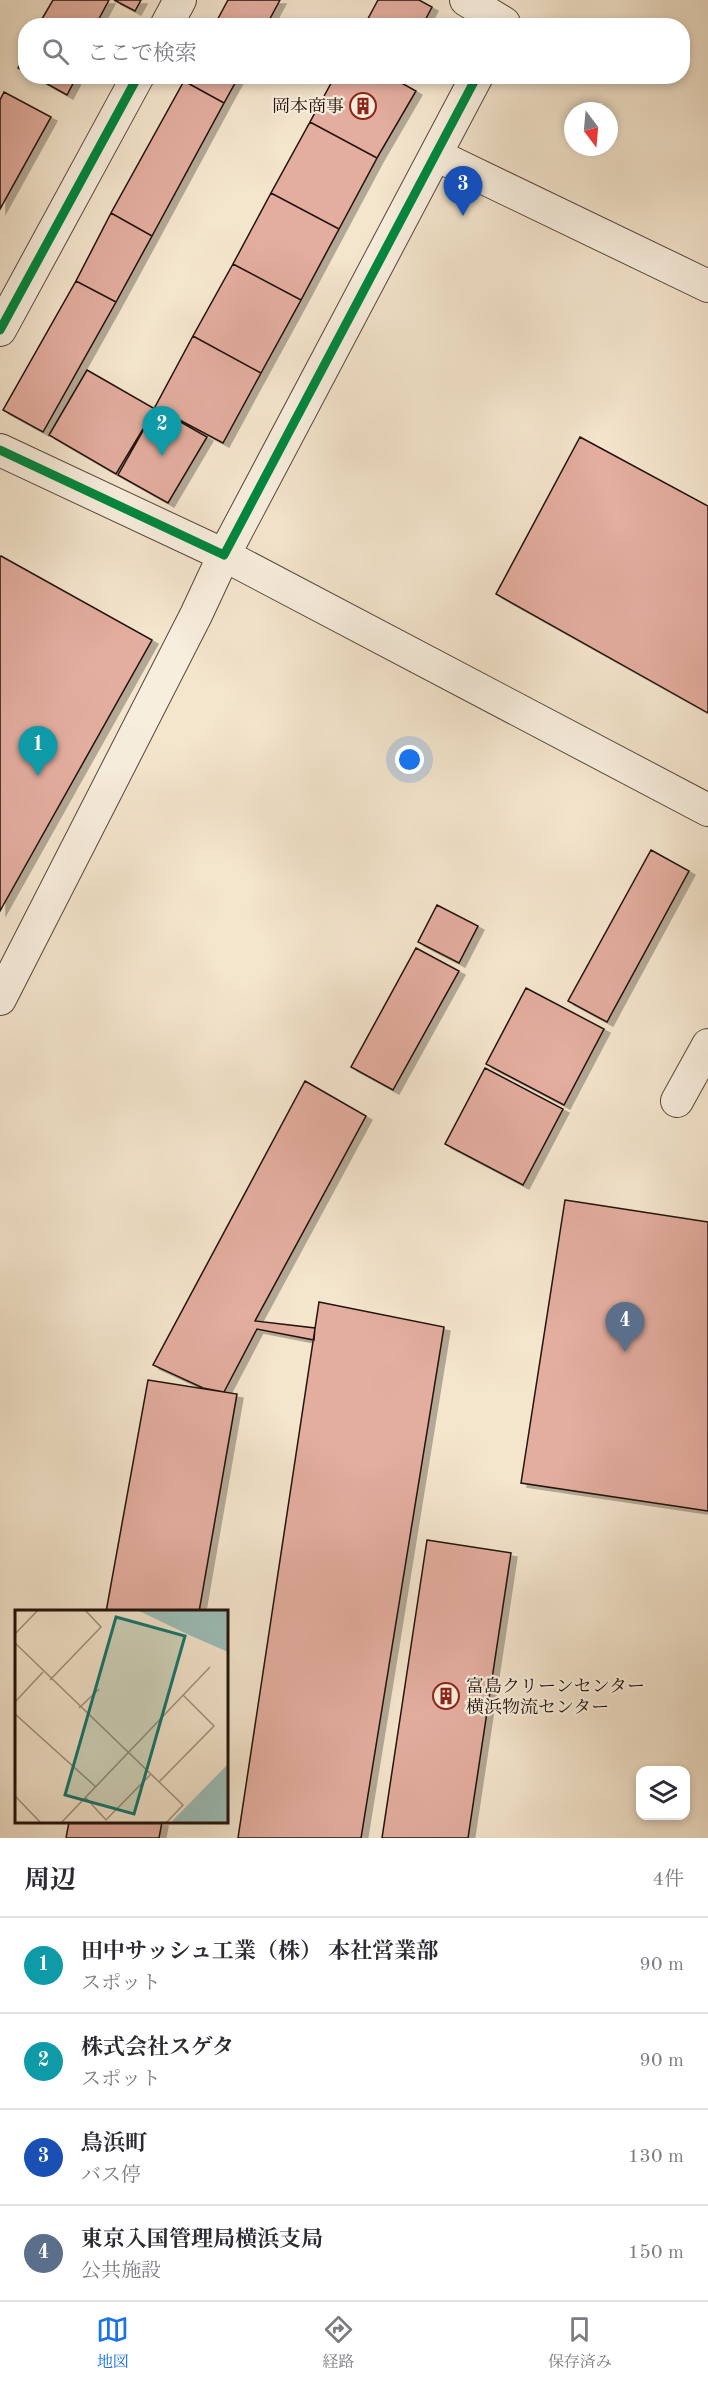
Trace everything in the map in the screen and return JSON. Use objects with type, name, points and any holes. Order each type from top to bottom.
[{"type":"street","points":[[170,18],[180,0]]},
{"type":"street","points":[[466,0],[508,16]]},
{"type":"street","points":[[0,330],[134,84]]},
{"type":"street","points":[[0,999],[196,615],[224,555],[473,84]]},
{"type":"street","points":[[436,155],[708,286]]},
{"type":"street","points":[[0,450],[224,555],[708,810]]},
{"type":"street","points":[[677,1101],[708,1045]]},
{"type":"building","points":[[53,0],[109,0],[99,18],[42,18]]},
{"type":"building","points":[[114,0],[141,0],[135,11]]},
{"type":"building","points":[[228,0],[280,0],[270,18],[218,18]]},
{"type":"building","points":[[378,0],[419,0],[432,7],[426,18],[368,18]]},
{"type":"building","points":[[47,84],[73,84],[67,95]]},
{"type":"building","points":[[182,84],[189,84],[224,103],[152,236],[111,213]]},
{"type":"building","points":[[189,84],[235,84],[224,103]]},
{"type":"building","name":"岡本商事","points":[[331,84],[403,84],[416,91],[377,158],[310,122]]},
{"type":"building","points":[[4,92],[51,117],[0,209],[0,100]]},
{"type":"building","points":[[310,122],[377,158],[339,229],[271,193]]},
{"type":"building","points":[[271,193],[339,229],[301,300],[233,264]]},
{"type":"building","points":[[111,213],[152,236],[116,302],[76,281]]},
{"type":"building","points":[[233,264],[301,300],[261,373],[193,336]]},
{"type":"building","points":[[76,281],[116,302],[43,432],[3,410]]},
{"type":"building","points":[[193,336],[261,373],[223,443],[155,407]]},
{"type":"building","points":[[87,370],[155,409],[116,474],[49,435]]},
{"type":"building","points":[[156,408],[207,437],[168,503],[118,475]]},
{"type":"building","points":[[580,437],[708,506],[708,713],[496,594]]},
{"type":"building","points":[[0,557],[152,640],[0,911]]},
{"type":"building","points":[[651,850],[689,871],[607,1022],[568,1001]]},
{"type":"building","points":[[437,905],[478,926],[459,963],[418,942]]},
{"type":"building","points":[[416,948],[459,971],[393,1090],[351,1067]]},
{"type":"building","points":[[526,988],[604,1029],[564,1105],[486,1064]]},
{"type":"building","points":[[485,1068],[563,1109],[523,1185],[445,1144]]},
{"type":"building","points":[[305,1081],[366,1116],[255,1321],[315,1328],[314,1340],[257,1329],[224,1392],[203,1388],[153,1365]]},
{"type":"building","points":[[565,1200],[708,1222],[708,1511],[521,1483]]},
{"type":"building","points":[[319,1302],[444,1327],[361,1838],[238,1838]]},
{"type":"building","points":[[148,1380],[237,1394],[199,1610],[106,1610]]},
{"type":"building","name":"富島クリーンセンター 横浜物流センター","points":[[427,1540],[511,1553],[468,1838],[382,1838]]},
{"type":"building","points":[[69,1823],[162,1823],[159,1838],[66,1838]]},
{"type":"cycle path","points":[[0,330],[134,84]]},
{"type":"cycle path","points":[[0,450],[224,555],[473,84]]},
{"type":"place","name":"岡本商事","points":[[363,106]]},
{"type":"place","name":"鳥浜町","points":[[463,216]]},
{"type":"place","name":"株式会社スゲタ","points":[[162,456]]},
{"type":"place","name":"田中サッシュ工業（株） 本社営業部","points":[[38,776]]},
{"type":"place","name":"東京入国管理局横浜支局","points":[[625,1352]]},
{"type":"place","name":"富島クリーンセンター 横浜物流センター","points":[[446,1696]]}]
